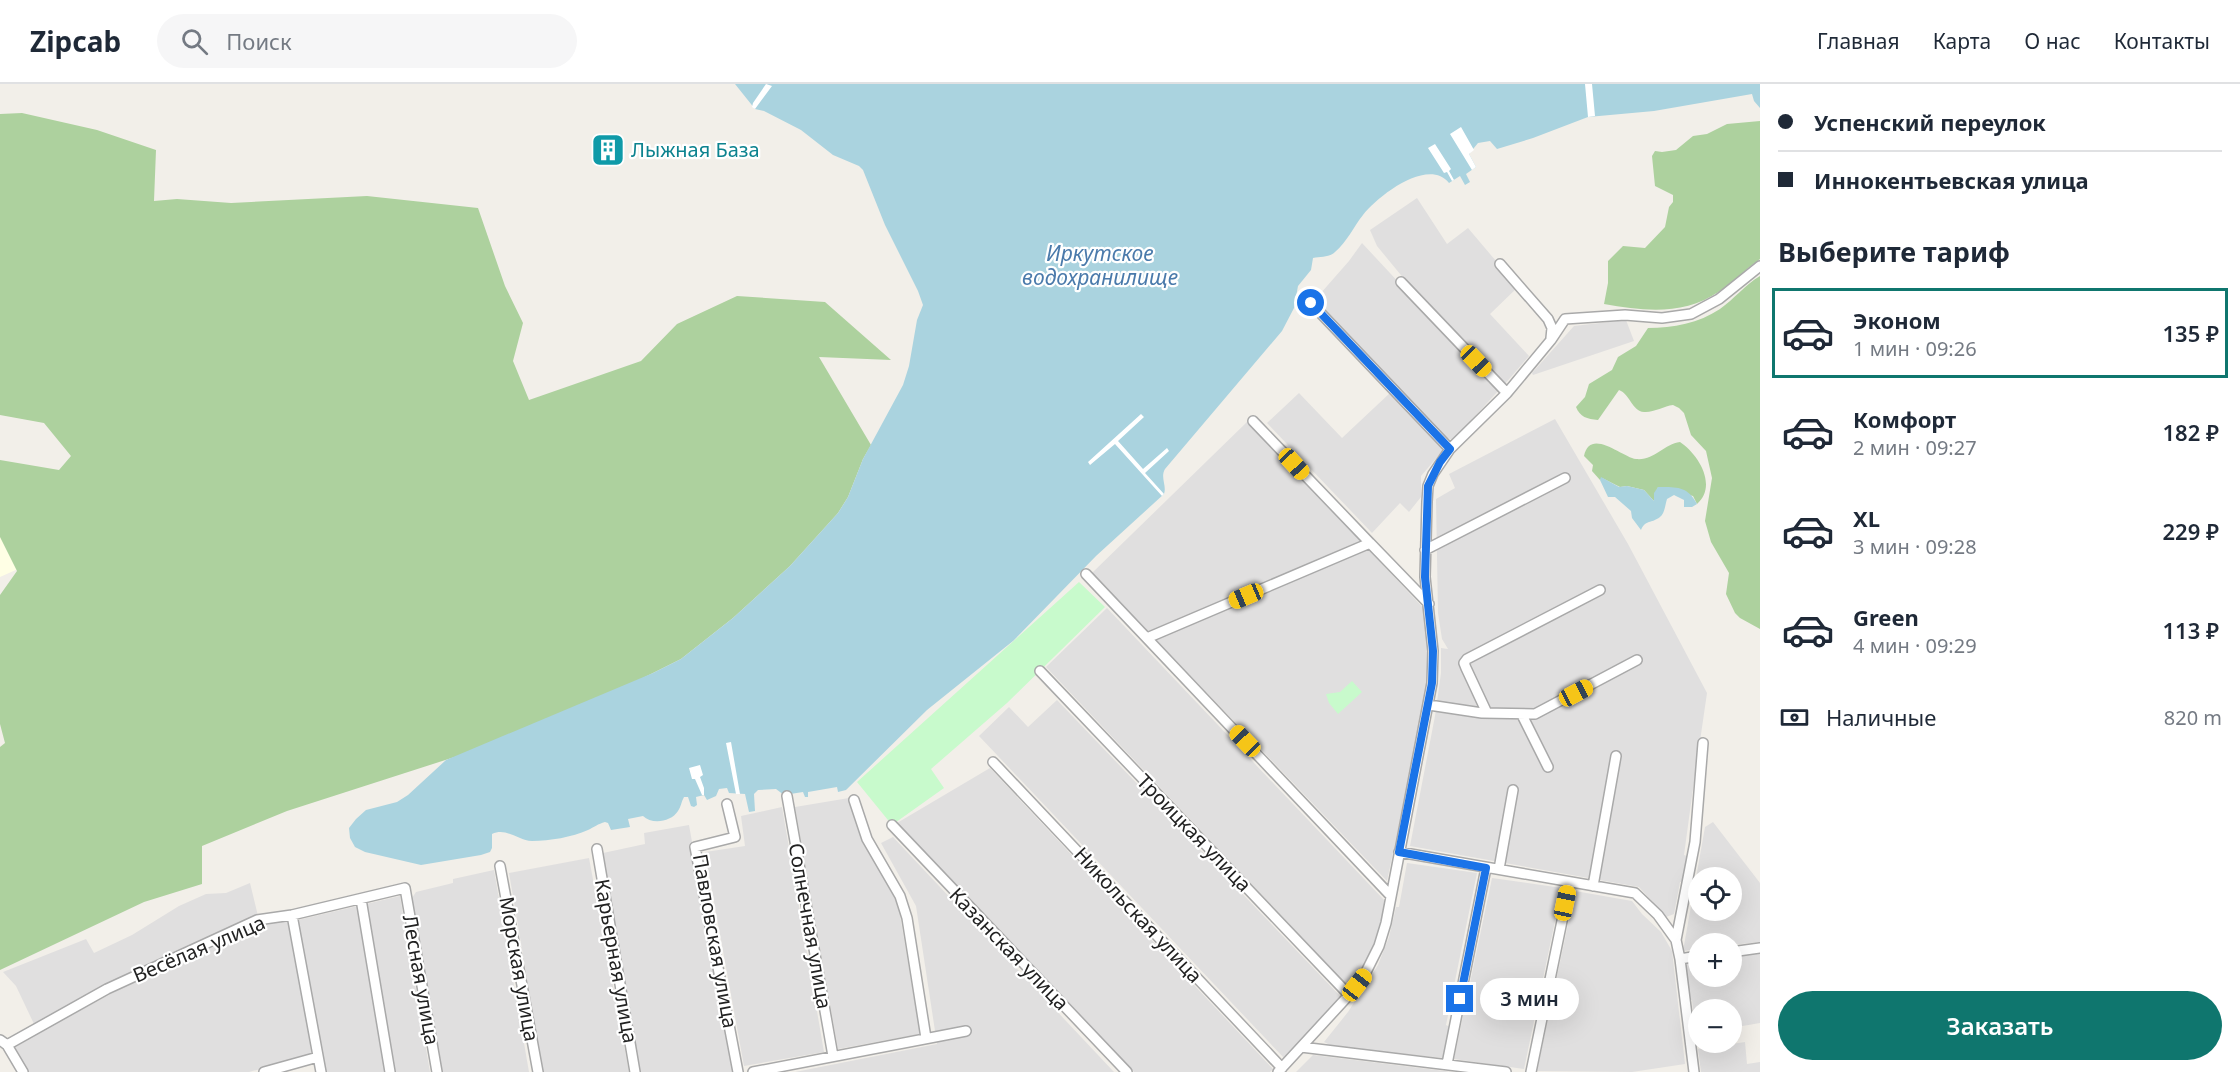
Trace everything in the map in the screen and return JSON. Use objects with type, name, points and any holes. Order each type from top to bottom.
[{"type":"street","points":[[1500,264],[1548,319],[1552,328],[1551,340]]},
{"type":"street","points":[[1280,1070],[1349,995],[1365,974],[1379,946],[1386,923],[1429,705],[1433,651],[1425,577],[1425,550],[1428,486],[1440,462],[1450,449],[1507,393],[1551,340],[1565,319],[1625,315],[1662,318],[1691,314],[1719,299],[1760,266]]},
{"type":"street","points":[[1401,282],[1507,393]]},
{"type":"street","points":[[1311,303],[1450,449]]},
{"type":"street","points":[[1253,420],[1429,604]]},
{"type":"street","points":[[1425,550],[1565,478]]},
{"type":"street","points":[[1147,638],[1370,543]]},
{"type":"street","points":[[1086,574],[1390,895]]},
{"type":"street","points":[[1487,713],[1464,663],[1467,659],[1600,591]]},
{"type":"street","points":[[1429,705],[1487,713],[1535,714],[1637,660]]},
{"type":"street","name":"Троицкая улица","points":[[1040,671],[1349,995]]},
{"type":"street","points":[[1522,715],[1548,767]]},
{"type":"street","points":[[1694,1072],[1676,940],[1695,842],[1703,744]]},
{"type":"street","points":[[1593,886],[1616,756]]},
{"type":"street","name":"Никольская улица","points":[[993,762],[1280,1070]]},
{"type":"street","points":[[1499,869],[1513,790]]},
{"type":"street","name":"Солнечная улица","points":[[787,796],[833,1056]]},
{"type":"street","points":[[854,800],[867,839],[900,896],[907,918],[926,1038]]},
{"type":"street","name":"Павловская улица","points":[[727,804],[735,837],[695,847],[738,1072]]},
{"type":"street","name":"Казанская улица","points":[[892,825],[1127,1072]]},
{"type":"street","name":"Карьерная улица","points":[[597,849],[635,1072]]},
{"type":"street","points":[[1399,852],[1635,893],[1658,915],[1676,940]]},
{"type":"street","name":"Морская улица","points":[[500,866],[538,1072]]},
{"type":"street","points":[[1447,1064],[1486,868]]},
{"type":"street","points":[[1531,1072],[1570,882]]},
{"type":"street","name":"Весёлая улица","points":[[23,1072],[4,1042],[107,989],[257,920],[292,915],[405,888]]},
{"type":"street","name":"Лесная улица","points":[[405,888],[437,1072]]},
{"type":"street","points":[[361,899],[390,1072]]},
{"type":"street","points":[[292,915],[321,1072]]},
{"type":"street","points":[[1742,950],[1760,948]]},
{"type":"street","points":[[1680,959],[1688,958]]},
{"type":"street","points":[[753,1072],[966,1031]]},
{"type":"street","points":[[1301,1047],[1506,1072]]},
{"type":"street","points":[[264,1072],[318,1057]]},
{"type":"shaded area","points":[[1417,198],[1447,244],[1468,228],[1518,287],[1490,314],[1529,356],[1504,385],[1405,280],[1377,246],[1370,230]]},
{"type":"shaded area","points":[[1362,243],[1499,390],[1453,440],[1441,436],[1313,302]]},
{"type":"shaded area","points":[[1626,320],[1634,341],[1533,375],[1532,373],[1574,326]]},
{"type":"shaded area","points":[[1391,392],[1445,448],[1421,476],[1421,497],[1409,512],[1400,503],[1372,533],[1267,423],[1299,393],[1342,438]]},
{"type":"shaded area","points":[[1555,419],[1628,544],[1707,693],[1684,855],[1687,856],[1683,882],[1680,882],[1674,914],[1666,917],[1639,887],[1410,846],[1435,716],[1441,673],[1441,648],[1448,649],[1442,639],[1438,613],[1436,499],[1455,488],[1449,474]]},
{"type":"shaded area","points":[[1248,421],[1428,613],[1428,687],[1387,881],[1092,573]]},
{"type":"shaded area","points":[[0,533],[18,569],[0,577]]},
{"type":"shaded area","points":[[1107,608],[1385,901],[1373,949],[1349,987],[1046,667]]},
{"type":"shaded area","points":[[1057,700],[1341,997],[1284,1058],[979,736],[1009,707],[1028,727]]},
{"type":"shaded area","points":[[990,768],[1273,1069],[1270,1072],[1134,1072],[897,823]]},
{"type":"shaded area","points":[[849,798],[862,838],[898,903],[920,1034],[838,1049],[795,807]]},
{"type":"shaded area","points":[[782,807],[824,1052],[744,1066],[705,852],[745,846],[741,816]]},
{"type":"shaded area","points":[[1713,822],[1760,883],[1760,942],[1742,944],[1742,933],[1688,933],[1688,950],[1683,951],[1688,921],[1742,921],[1742,867],[1698,867],[1705,827]]},
{"type":"shaded area","points":[[689,825],[733,1072],[640,1072],[603,853],[645,844],[644,833]]},
{"type":"shaded area","points":[[893,837],[1114,1072],[795,1072],[937,1044],[916,906],[881,843]]},
{"type":"shaded area","points":[[589,858],[629,1072],[543,1072],[509,873]]},
{"type":"shaded area","points":[[1407,863],[1477,873],[1446,1025],[1450,1027],[1443,1058],[1332,1046],[1324,1042],[1348,1012],[1378,965],[1389,937],[1396,907],[1399,907]]},
{"type":"shaded area","points":[[494,870],[529,1072],[442,1072],[412,898],[416,892],[453,883],[453,879]]},
{"type":"shaded area","points":[[1492,878],[1562,888],[1524,1069],[1454,1059]]},
{"type":"shaded area","points":[[250,883],[258,916],[108,984],[34,1024],[16,986],[3,972],[86,939],[94,953],[132,935],[179,906],[206,894],[226,893]]},
{"type":"shaded area","points":[[1575,891],[1632,901],[1661,932],[1672,951],[1685,1064],[1632,1072],[1537,1071]]},
{"type":"shaded area","points":[[400,896],[430,1072],[323,1072],[298,920]]},
{"type":"shaded area","points":[[289,920],[312,1055],[249,1072],[27,1072],[14,1046],[120,989],[234,937],[234,932],[263,922]]},
{"type":"shaded area","points":[[1760,952],[1760,1023],[1742,1026],[1742,999],[1688,1000],[1684,962],[1688,961],[1688,987],[1742,987],[1742,954]]},
{"type":"shaded area","points":[[1742,1042],[1745,1042],[1747,1064],[1760,1062],[1760,1072],[1701,1072],[1699,1053],[1742,1053]]},
{"type":"shaded area","points":[[1313,1055],[1453,1072],[1296,1072]]},
{"type":"green space","points":[[22,113],[97,130],[156,150],[154,201],[177,199],[231,203],[367,196],[478,208],[505,286],[523,323],[513,361],[529,400],[641,361],[677,324],[737,296],[825,302],[891,360],[819,357],[871,445],[848,497],[838,513],[790,566],[733,618],[681,659],[629,685],[464,754],[287,811],[202,846],[202,884],[144,902],[0,970],[0,747],[5,743],[0,724],[0,595],[17,571],[0,537],[0,460],[59,470],[71,456],[44,423],[0,415],[0,114]]},
{"type":"green space","points":[[1760,121],[1760,259],[1720,291],[1692,305],[1649,310],[1604,304],[1608,283],[1608,261],[1623,246],[1645,248],[1665,227],[1673,195],[1655,186],[1652,156],[1655,151],[1676,150],[1693,136],[1707,134],[1727,124]]},
{"type":"green space","points":[[1760,276],[1760,629],[1735,613],[1726,594],[1729,573],[1711,542],[1705,521],[1712,478],[1706,451],[1691,435],[1684,413],[1673,405],[1651,411],[1640,411],[1619,390],[1598,420],[1584,417],[1576,407],[1585,397],[1589,384],[1612,370],[1618,357],[1636,346],[1648,328],[1676,326],[1703,318],[1720,309]]},
{"type":"green space","points":[[1680,442],[1699,462],[1706,479],[1706,488],[1697,504],[1693,496],[1658,487],[1654,501],[1644,490],[1627,486],[1620,487],[1602,478],[1600,480],[1592,471],[1593,465],[1584,456],[1587,448],[1593,444],[1599,444],[1630,457],[1642,459]]},
{"type":"green space","points":[[1079,582],[1105,607],[1007,703],[931,769],[944,788],[892,825],[857,782]]},
{"type":"green space","points":[[1352,681],[1362,692],[1338,714],[1329,703],[1326,694],[1340,692]]},
{"type":"water","name":"Иркутское водохранилище","points":[[735,84],[1760,84],[1760,108],[1752,94],[1654,111],[1588,117],[1497,149],[1490,141],[1478,143],[1469,154],[1476,167],[1466,174],[1470,182],[1465,185],[1460,176],[1449,183],[1440,176],[1429,174],[1404,182],[1380,198],[1363,215],[1343,244],[1333,254],[1313,258],[1311,270],[1298,286],[1294,308],[1282,331],[1165,469],[1164,494],[1096,556],[1013,641],[927,710],[846,790],[838,792],[837,787],[808,792],[808,797],[805,797],[803,792],[784,795],[776,789],[758,790],[754,794],[755,811],[749,812],[745,794],[729,793],[727,788],[719,789],[716,796],[707,800],[704,795],[696,797],[697,805],[694,807],[691,806],[688,797],[684,797],[675,815],[666,820],[651,821],[643,816],[628,819],[630,827],[611,830],[605,822],[575,835],[539,841],[497,832],[492,834],[490,852],[421,865],[365,852],[355,847],[350,838],[349,828],[366,810],[397,802],[408,795],[446,760],[653,673],[681,659],[733,618],[790,566],[838,513],[848,497],[863,459],[903,385],[909,366],[917,320],[923,305],[885,225],[863,170],[833,155],[801,130],[764,111],[755,109]]},
{"type":"water","points":[[1601,477],[1619,487],[1627,486],[1644,490],[1654,501],[1654,493],[1658,487],[1681,489],[1690,494],[1697,504],[1684,507],[1684,500],[1674,495],[1667,499],[1662,515],[1645,524],[1641,530],[1632,518],[1631,511],[1615,497],[1608,497],[1600,480]]},
{"type":"pier","points":[[766,84],[772,86],[755,109],[752,107],[753,103]]},
{"type":"pier","points":[[1585,84],[1592,84],[1595,116],[1588,117]]},
{"type":"pier","points":[[1461,127],[1474,150],[1469,154],[1476,167],[1472,170],[1450,134]]},
{"type":"pier","points":[[1435,144],[1451,169],[1449,171],[1454,180],[1452,181],[1428,148]]},
{"type":"pier","points":[[1141,414],[1144,417],[1118,441],[1143,469],[1167,448],[1169,451],[1145,473],[1164,494],[1162,496],[1115,444],[1090,465],[1088,462]]},
{"type":"pier","points":[[731,742],[740,794],[736,794],[726,743]]},
{"type":"pier","points":[[700,765],[704,795],[695,779],[692,779],[689,768]]},
{"type":"place","name":"Лыжная База","points":[[608,150]]},
{"type":"route","points":[[1311,303],[1450,449],[1440,462],[1428,486],[1425,577],[1431,620],[1432,683],[1399,852],[1486,868],[1460,999]]}]
